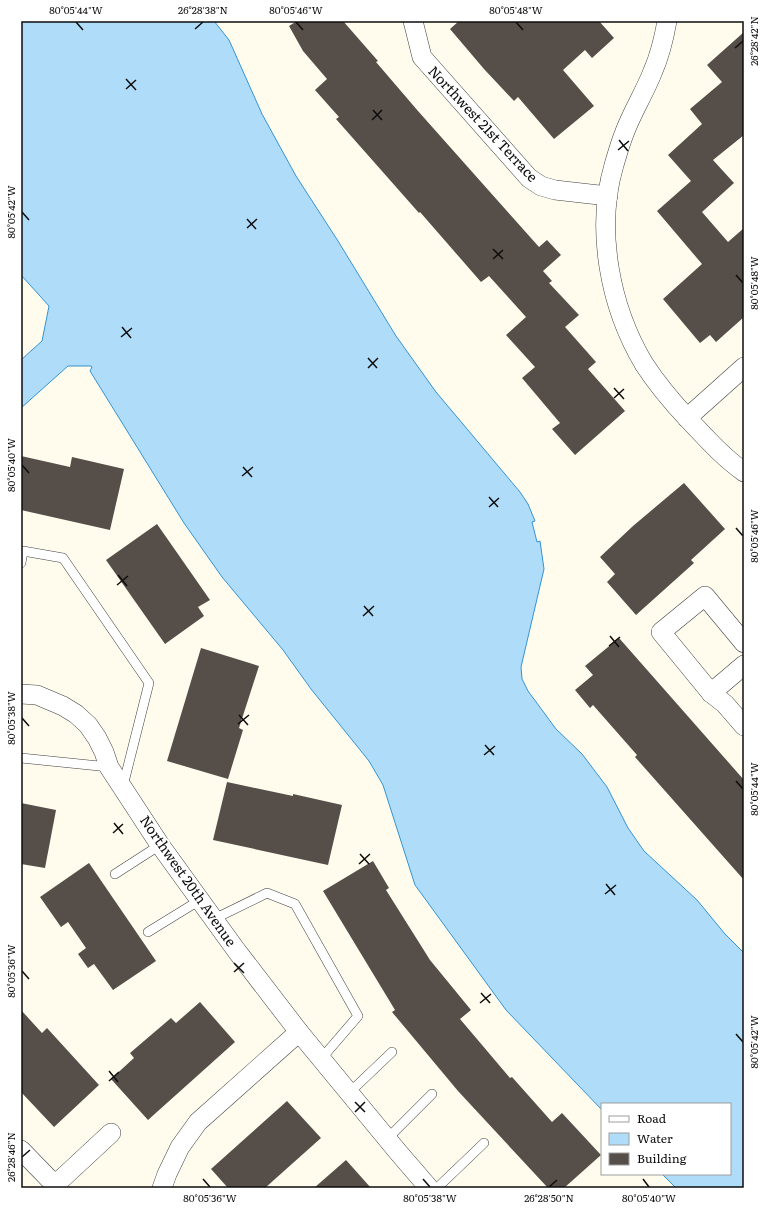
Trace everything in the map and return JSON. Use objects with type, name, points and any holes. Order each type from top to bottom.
[{"type":"street","name":"Northwest 21st Terrace","points":[[413,21],[422,57],[529,178],[541,186],[555,190],[608,196]]},
{"type":"street","points":[[667,21],[654,70],[624,134],[613,167],[608,196],[606,231],[609,266],[618,306],[628,333],[644,364],[664,392],[715,449],[744,472]]},
{"type":"street","points":[[687,418],[744,367]]},
{"type":"street","points":[[744,643],[705,596],[661,632],[711,693],[725,704],[744,726]]},
{"type":"street","points":[[711,693],[744,665]]},
{"type":"street","name":"Northwest 20th Avenue","points":[[29,694],[63,706],[76,714],[88,725],[97,738],[109,767],[160,845],[200,900],[298,1032],[429,1188]]},
{"type":"street","points":[[162,1188],[180,1147],[198,1122],[298,1032]]},
{"type":"street","points":[[21,1150],[55,1185],[110,1133]]},
{"type":"lane","points":[[21,563],[23,551],[63,558],[149,683],[123,788]]},
{"type":"lane","points":[[21,758],[109,767]]},
{"type":"lane","points":[[115,874],[160,845]]},
{"type":"lane","points":[[214,919],[267,893],[294,904],[358,1016],[321,1059]]},
{"type":"lane","points":[[148,932],[200,900]]},
{"type":"lane","points":[[349,1093],[392,1052]]},
{"type":"lane","points":[[387,1139],[432,1094]]},
{"type":"lane","points":[[437,1188],[484,1143]]},
{"type":"water","points":[[21,21],[214,21],[229,40],[262,114],[296,176],[396,336],[436,392],[520,492],[528,504],[535,521],[532,522],[537,542],[540,541],[544,569],[521,667],[522,679],[528,691],[556,729],[582,754],[607,787],[628,828],[644,851],[697,900],[725,934],[744,953],[744,1188],[676,1188],[663,1175],[731,1175],[731,1103],[601,1103],[601,1109],[506,1010],[415,885],[383,785],[369,761],[311,689],[283,650],[222,577],[184,523],[90,371],[92,367],[68,366],[21,408],[21,360],[42,341],[49,306],[21,275]]},
{"type":"building","points":[[297,21],[343,21],[378,61],[376,62],[418,111],[539,247],[547,240],[561,255],[543,271],[552,281],[549,283],[579,315],[565,327],[596,362],[588,369],[625,411],[575,455],[552,429],[560,423],[522,378],[535,367],[506,335],[526,317],[489,276],[481,282],[336,119],[339,117],[315,90],[327,79],[303,51],[289,26]]},
{"type":"building","points":[[459,21],[599,21],[614,38],[592,58],[585,50],[563,70],[594,106],[554,139],[518,97],[514,101],[450,29]]},
{"type":"building","points":[[744,32],[744,135],[713,160],[734,183],[702,212],[728,242],[744,228],[744,317],[716,342],[710,335],[700,343],[663,299],[702,264],[657,211],[691,181],[668,155],[702,124],[690,109],[722,82],[707,65]]},
{"type":"building","points":[[21,456],[70,467],[72,457],[124,469],[110,530],[21,510]]},
{"type":"building","points":[[684,483],[725,529],[691,560],[694,563],[636,615],[607,582],[615,574],[600,557],[633,526]]},
{"type":"building","points":[[157,524],[210,600],[198,607],[204,616],[165,644],[106,560]]},
{"type":"building","points":[[619,638],[744,780],[744,880],[635,757],[637,755],[593,705],[590,708],[575,690],[593,675],[585,666]]},
{"type":"building","points":[[201,648],[259,666],[239,728],[243,730],[228,779],[167,761]]},
{"type":"building","points":[[227,782],[342,805],[328,865],[213,840]]},
{"type":"building","points":[[21,803],[56,810],[45,868],[21,864]]},
{"type":"building","points":[[373,861],[389,888],[386,890],[430,960],[471,1010],[460,1019],[510,1078],[512,1077],[552,1122],[562,1113],[601,1155],[564,1188],[548,1188],[458,1091],[392,1012],[395,1010],[323,891]]},
{"type":"building","points":[[89,863],[156,961],[113,990],[94,964],[88,968],[78,954],[86,948],[68,922],[61,927],[40,897]]},
{"type":"building","points":[[200,1002],[235,1042],[148,1120],[111,1079],[134,1058],[130,1053],[171,1018],[176,1023]]},
{"type":"building","points":[[21,1010],[42,1033],[47,1028],[99,1085],[54,1127],[21,1092]]},
{"type":"building","points":[[287,1101],[321,1138],[265,1188],[228,1188],[211,1169]]},
{"type":"building","points":[[346,1160],[371,1188],[314,1188]]}]
